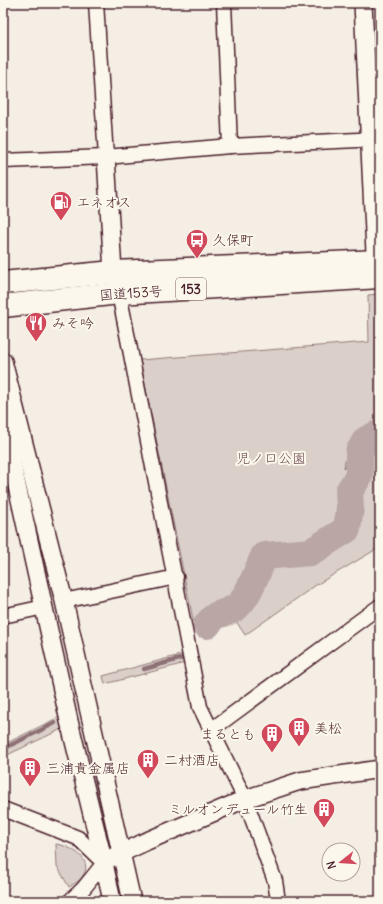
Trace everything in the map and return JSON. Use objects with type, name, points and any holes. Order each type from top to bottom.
[{"type":"highway","name":"国道153号","points":[[3,283],[113,272],[378,269]]},
{"type":"highway","name":"国道153号","points":[[3,306],[119,293],[378,269]]},
{"type":"street","points":[[96,3],[113,272]]},
{"type":"street","points":[[224,3],[230,146]]},
{"type":"street","points":[[363,3],[375,139],[378,269]]},
{"type":"street","points":[[4,159],[106,157],[230,146],[375,139]]},
{"type":"street","points":[[119,293],[176,577],[200,707],[245,799],[275,881],[278,901]]},
{"type":"street","points":[[3,361],[64,601],[132,901]]},
{"type":"street","points":[[4,431],[69,721],[112,901]]},
{"type":"street","points":[[64,601],[176,577]]},
{"type":"street","points":[[211,730],[380,606]]},
{"type":"street","points":[[3,616],[44,607]]},
{"type":"street","points":[[70,901],[83,889],[104,863],[120,853],[245,799],[300,781],[380,769]]},
{"type":"street","points":[[3,809],[78,838],[104,863]]},
{"type":"green space","name":"児ノ口公園","points":[[380,294],[380,547],[316,585],[245,635],[236,621],[195,629],[140,360],[369,342],[368,295]]},
{"type":"green space","points":[[187,653],[189,662],[105,684],[103,676]]},
{"type":"green space","points":[[65,714],[68,726],[3,757],[3,745]]},
{"type":"green space","points":[[56,844],[62,845],[80,855],[86,865],[81,879],[69,887],[57,866]]},
{"type":"water","points":[[370,424],[375,426],[376,431],[366,441],[359,452],[358,465],[344,468],[348,448],[354,436],[363,427]]},
{"type":"waterway","points":[[207,625],[214,617],[235,608],[244,599],[264,556],[311,552],[347,529],[350,508],[349,491],[359,476],[359,452],[366,440],[380,433]]},
{"type":"waterway","points":[[200,635],[207,625]]},
{"type":"waterway","points":[[144,669],[183,658],[186,654]]},
{"type":"waterway","points":[[3,749],[55,723]]},
{"type":"place","name":"エネオス","points":[[61,222]]},
{"type":"place","name":"久保町","points":[[197,260]]},
{"type":"place","name":"みそ吟","points":[[36,342]]},
{"type":"place","name":"美松","points":[[299,748]]},
{"type":"place","name":"まるとも","points":[[272,754]]},
{"type":"place","name":"二村酒店","points":[[148,780]]},
{"type":"place","name":"三浦貴金属店","points":[[30,788]]},
{"type":"place","name":"ミルオンデュール竹生","points":[[324,828]]}]
